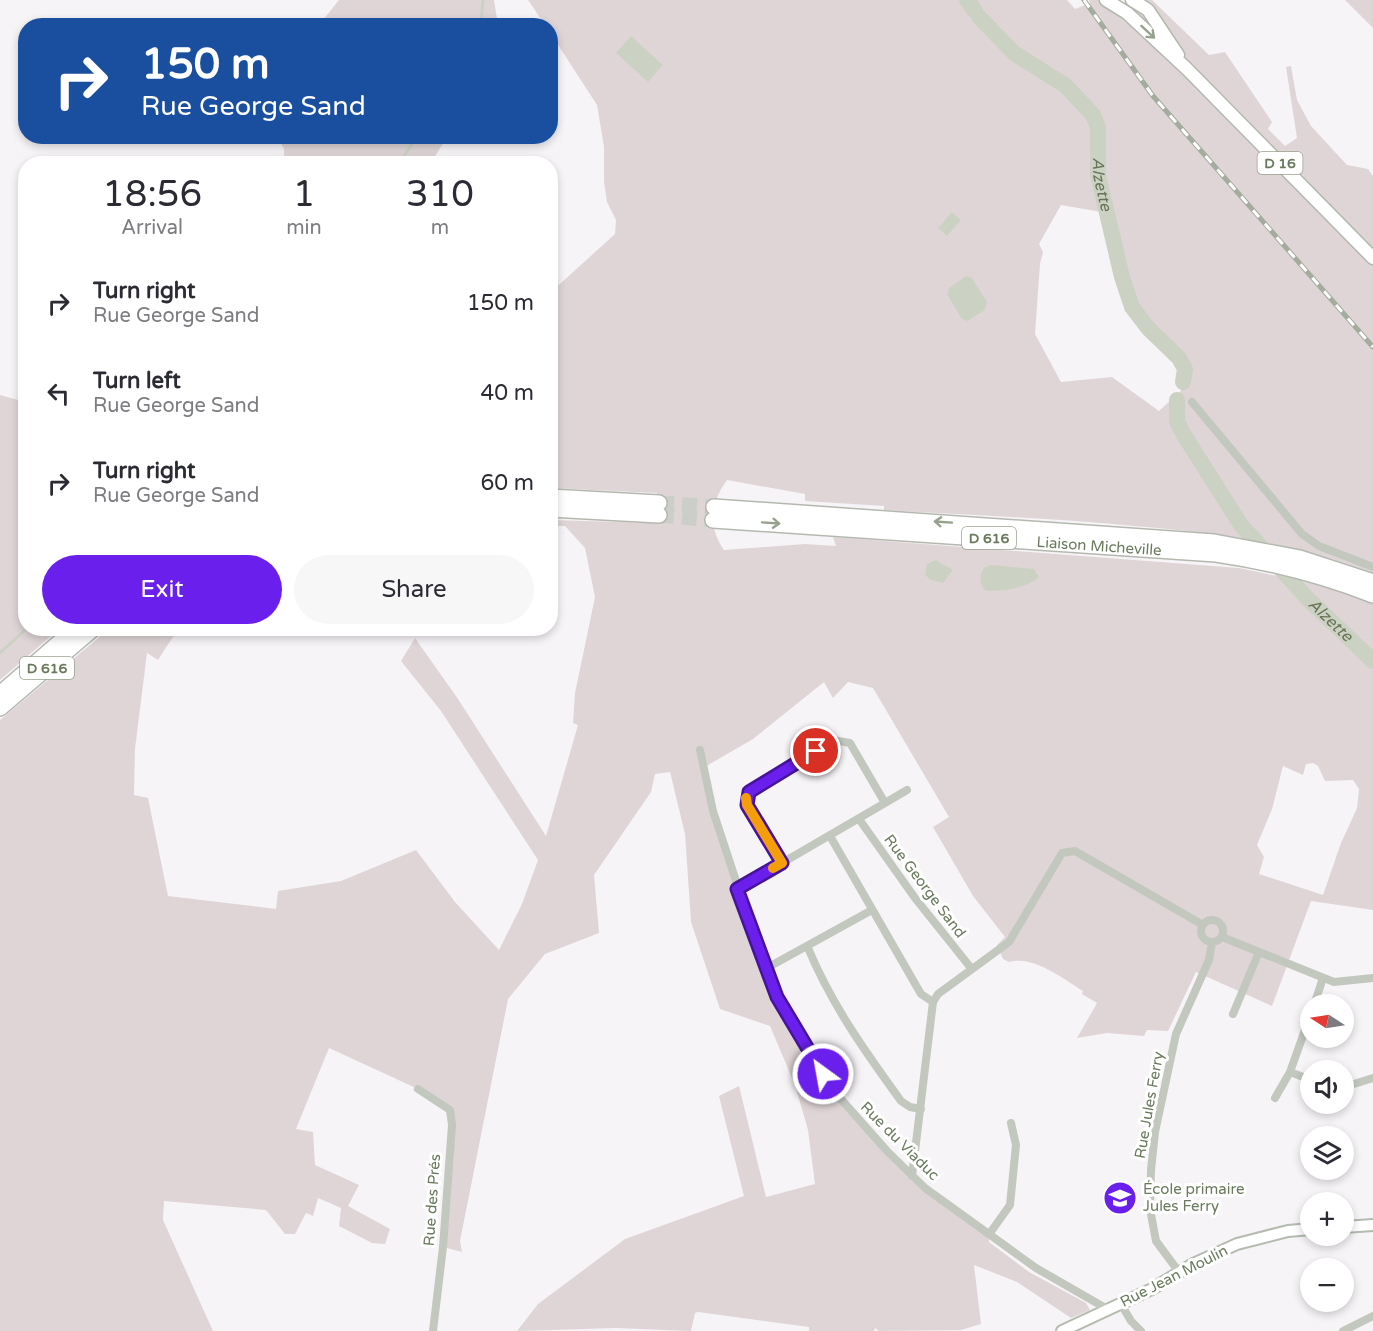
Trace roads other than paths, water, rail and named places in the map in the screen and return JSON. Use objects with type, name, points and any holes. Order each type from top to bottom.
[{"type":"highway","points":[[558,498],[659,509],[558,509]]},
{"type":"highway","name":"Liaison Micheville","points":[[1373,582],[1329,566],[1269,557],[713,513],[1094,532],[1252,547],[1269,557],[1286,566],[1325,576],[1373,596]]},
{"type":"highway","name":"D 616","points":[[0,694],[67,636]]},
{"type":"highway","name":"D 616","points":[[0,708],[85,636]]},
{"type":"main road","name":"D 16","points":[[1106,0],[1127,13],[1187,69],[1373,258]]},
{"type":"main road","name":"D 16","points":[[1132,0],[1148,10],[1187,69]]},
{"type":"main road","points":[[1354,1226],[1373,1225]]},
{"type":"main road","name":"Rue Jean Moulin","points":[[1062,1331],[1109,1310],[1237,1244],[1300,1230]]},
{"type":"street","points":[[1192,402],[1302,534],[1319,546],[1373,567]]},
{"type":"street","points":[[782,863],[747,805],[749,792],[833,740],[850,743],[885,803]]},
{"type":"street","name":"Rue du Viaduc","points":[[700,750],[713,811],[765,969],[803,1044],[832,1089],[912,1176],[1035,1268],[1109,1310]]},
{"type":"street","points":[[737,889],[908,790]]},
{"type":"street","name":"Rue George Sand","points":[[859,819],[915,898],[971,968]]},
{"type":"street","points":[[830,836],[921,994],[933,1002]]},
{"type":"street","points":[[912,1176],[933,1002],[938,994],[1009,942],[1062,853],[1068,850],[1075,851],[1203,925]]},
{"type":"street","points":[[765,969],[795,952],[808,948],[872,910]]},
{"type":"street","points":[[1222,937],[1224,929],[1219,922],[1210,920],[1203,925],[1202,936],[1212,942],[1222,937],[1323,978],[1346,983],[1373,978]]},
{"type":"street","name":"Rue Jules Ferry","points":[[1179,1272],[1156,1241],[1150,1209],[1155,1132],[1176,1034],[1209,960],[1212,942]]},
{"type":"street","points":[[808,948],[827,992],[858,1042],[901,1101],[910,1107],[921,1109]]},
{"type":"street","points":[[1233,1014],[1259,952]]},
{"type":"street","points":[[1318,994],[1323,978]]},
{"type":"street","points":[[1275,1098],[1290,1072],[1300,1044]]},
{"type":"street","points":[[1290,1072],[1300,1076]]},
{"type":"street","points":[[1354,1084],[1373,1078]]},
{"type":"street","name":"Rue des Prés","points":[[418,1089],[450,1110],[452,1125],[443,1247],[433,1331]]},
{"type":"street","points":[[990,1233],[1010,1205],[1016,1145],[1011,1123]]},
{"type":"street","points":[[1121,1304],[1131,1321],[1141,1331]]},
{"type":"street","points":[[1343,1331],[1373,1316]]},
{"type":"waterway","points":[[482,18],[483,0]]},
{"type":"waterway","name":"Alzette","points":[[967,0],[975,11]]},
{"type":"waterway","name":"Alzette","points":[[979,17],[1014,53],[1066,86],[1093,115],[1098,127],[1098,175],[1122,277],[1132,307],[1148,328],[1179,358],[1185,369],[1183,382]]},
{"type":"waterway","points":[[404,156],[412,144]]},
{"type":"waterway","name":"Alzette","points":[[1177,400],[1177,422],[1241,525],[1307,598],[1373,661]]},
{"type":"waterway","points":[[0,653],[18,636]]},
{"type":"tunnel","points":[[659,503],[714,507]]},
{"type":"tunnel","points":[[659,515],[713,520]]},
{"type":"railway","points":[[1084,0],[1153,96],[1373,347]]},
{"type":"place","name":"École primaire Jules Ferry","points":[[1120,1198]]}]
